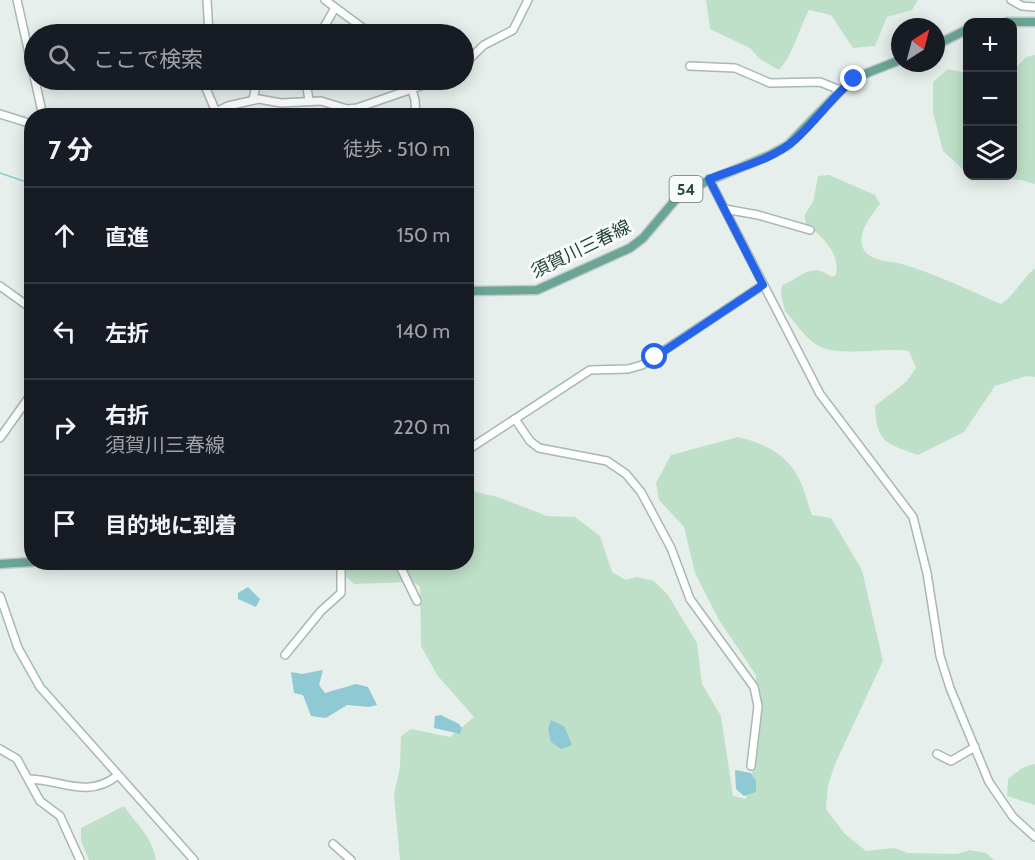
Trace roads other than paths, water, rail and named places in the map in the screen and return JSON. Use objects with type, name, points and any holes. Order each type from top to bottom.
[{"type":"main road","points":[[1017,22],[1035,22]]},
{"type":"main road","points":[[945,40],[963,32]]},
{"type":"main road","name":"須賀川三春線","points":[[474,291],[533,291],[603,261],[637,243],[682,192],[770,155],[788,145],[840,90],[862,75],[891,64]]},
{"type":"main road","points":[[0,564],[24,562]]},
{"type":"street","points":[[17,0],[24,31]]},
{"type":"street","points":[[207,0],[208,24]]},
{"type":"street","points":[[325,0],[357,24]]},
{"type":"street","points":[[474,54],[484,45],[513,30],[528,0]]},
{"type":"street","points":[[1011,0],[1022,6],[1035,7]]},
{"type":"street","points":[[326,24],[335,8]]},
{"type":"street","points":[[690,66],[735,68],[770,83],[820,82],[840,90]]},
{"type":"street","points":[[37,90],[41,108]]},
{"type":"street","points":[[207,90],[214,108]]},
{"type":"street","points":[[253,100],[255,90]]},
{"type":"street","points":[[308,90],[309,100]]},
{"type":"street","points":[[228,108],[253,100],[292,103],[309,100],[357,108],[388,95],[412,90],[415,108]]},
{"type":"street","points":[[0,114],[24,122]]},
{"type":"street","points":[[709,179],[820,394],[913,517],[927,573],[940,656],[975,747],[999,800],[1035,837]]},
{"type":"street","points":[[725,209],[758,215],[810,230]]},
{"type":"street","points":[[474,446],[590,370],[628,369],[642,365],[763,285]]},
{"type":"street","points":[[0,286],[24,303]]},
{"type":"street","points":[[0,438],[24,404]]},
{"type":"street","points":[[515,418],[530,441],[539,448],[607,461],[626,474],[642,492],[671,548],[690,599],[754,687],[758,706],[751,766]]},
{"type":"street","points":[[285,656],[321,611],[341,593],[341,570]]},
{"type":"street","points":[[402,570],[417,601]]},
{"type":"street","points":[[0,597],[18,648],[40,687],[194,860]]},
{"type":"street","points":[[937,754],[951,761],[975,747]]},
{"type":"street","points":[[0,749],[17,759],[40,801],[60,816],[80,860]]},
{"type":"street","points":[[30,779],[78,788],[108,782],[117,776]]},
{"type":"street","points":[[333,844],[351,860]]},
{"type":"water","points":[[248,587],[260,599],[256,607],[238,599],[238,593]]},
{"type":"water","points":[[323,670],[319,685],[325,693],[356,684],[368,687],[377,705],[369,707],[347,705],[326,718],[311,716],[303,695],[294,693],[291,672],[302,674]]},
{"type":"water","points":[[441,715],[459,724],[462,728],[460,734],[434,728],[435,716]]},
{"type":"water","points":[[551,720],[564,726],[572,745],[561,749],[551,742],[548,729]]},
{"type":"water","points":[[735,770],[751,773],[756,781],[756,792],[744,796],[736,789]]},
{"type":"waterway","points":[[0,173],[24,181]]}]
